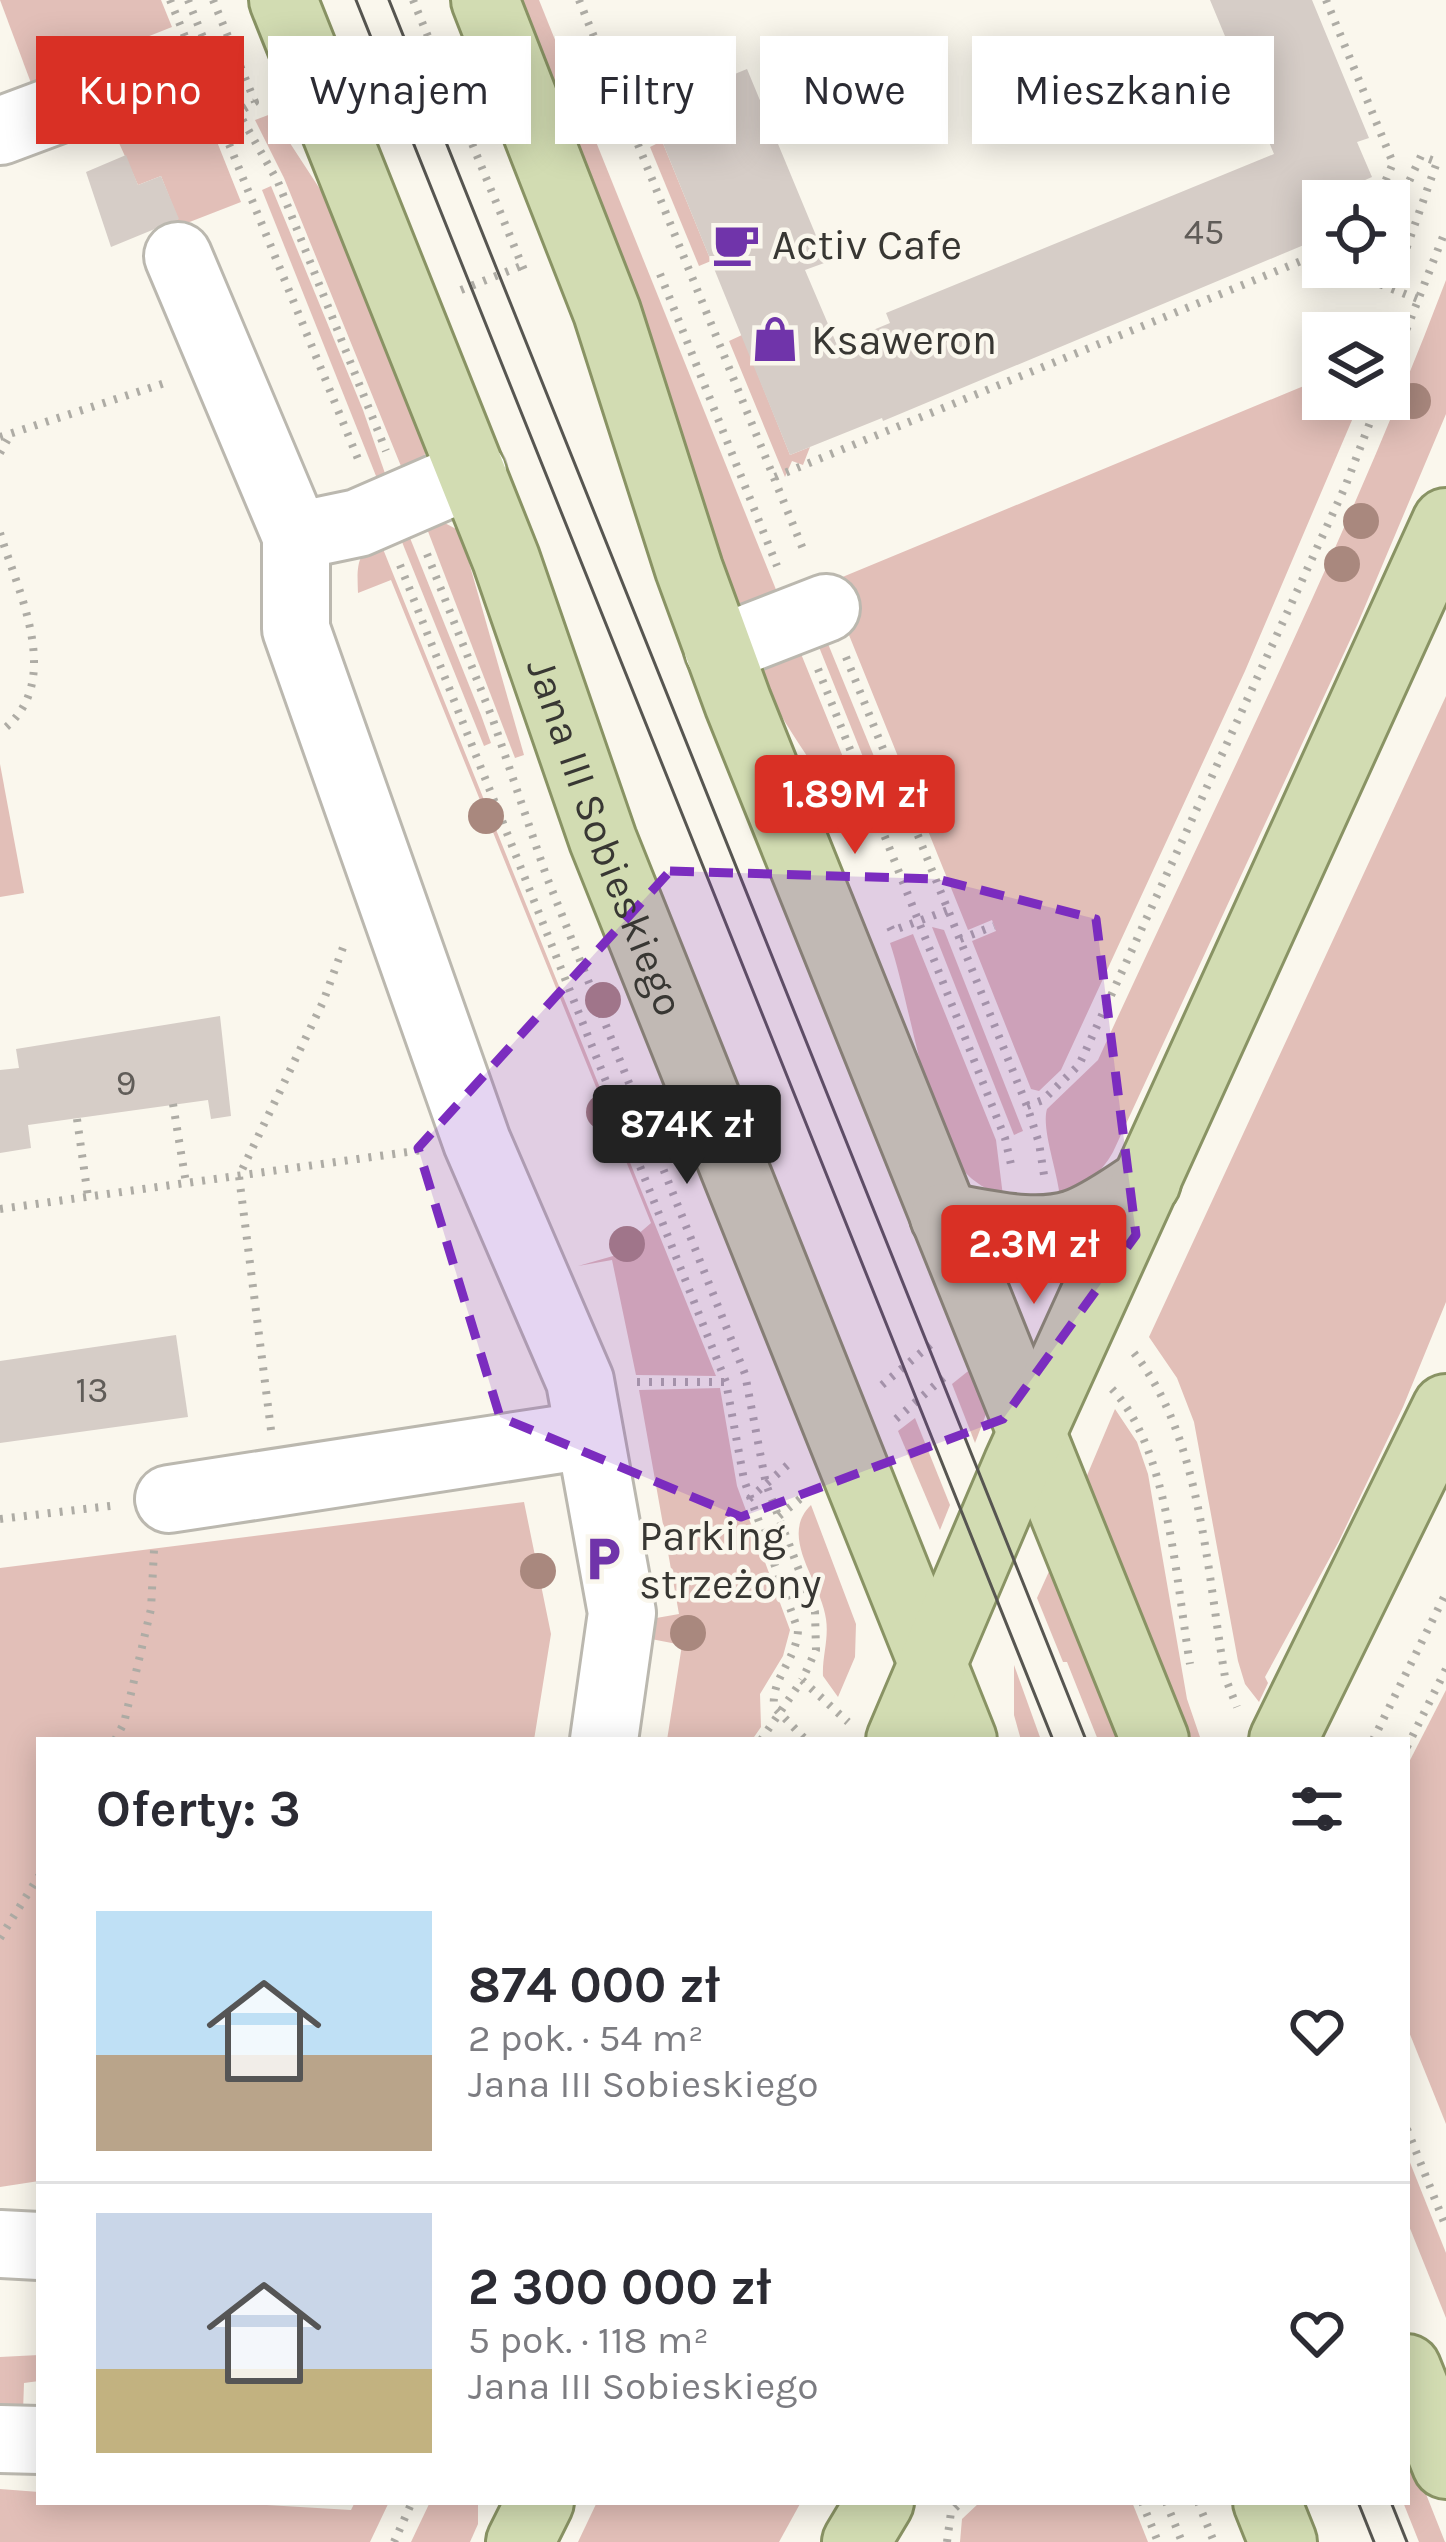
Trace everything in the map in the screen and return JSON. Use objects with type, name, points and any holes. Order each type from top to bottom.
[{"type":"main road","name":"Jana III Sobieskiego","points":[[284,0],[473,473],[603,840],[962,1737]]},
{"type":"main road","points":[[485,0],[600,291],[718,650],[1154,1737]]},
{"type":"main road","points":[[901,1737],[1031,1434],[1446,522]]},
{"type":"main road","points":[[944,1217],[1013,1228],[1063,1226],[1086,1219],[1148,1182]]},
{"type":"main road","points":[[1262,1727],[1446,1408]]},
{"type":"main road","points":[[1410,2375],[1446,2465]]},
{"type":"main road","points":[[856,2542],[878,2505]]},
{"type":"main road","points":[[1268,2505],[1283,2542]]},
{"type":"street","points":[[0,131],[36,118]]},
{"type":"street","points":[[178,256],[296,536],[296,628],[477,1142],[584,1408],[622,1613],[604,1737]]},
{"type":"street","points":[[296,536],[358,523],[473,473]]},
{"type":"street","points":[[718,650],[812,614]]},
{"type":"street","points":[[162,1500],[277,1483],[584,1408]]},
{"type":"street","points":[[0,2244],[36,2246]]},
{"type":"street","points":[[0,2439],[36,2440]]},
{"type":"path","points":[[184,36],[170,2],[185,0],[201,36]]},
{"type":"path","points":[[213,0],[228,36]]},
{"type":"path","points":[[1326,0],[1393,163],[1386,180]]},
{"type":"path","points":[[244,75],[255,102],[244,108]]},
{"type":"path","points":[[244,122],[278,182],[392,465]]},
{"type":"path","points":[[231,144],[362,468]]},
{"type":"path","points":[[1409,180],[1421,155],[1437,162],[1410,238]]},
{"type":"path","points":[[1410,320],[1446,229]]},
{"type":"path","points":[[775,477],[1302,260]]},
{"type":"path","points":[[460,290],[521,266]]},
{"type":"path","points":[[656,266],[812,614],[872,804],[1005,1138],[1013,1173]]},
{"type":"path","points":[[1392,289],[1418,299]]},
{"type":"path","points":[[0,453],[5,436],[224,363]]},
{"type":"path","points":[[1027,1106],[1043,1100],[1079,1065],[1345,488],[1371,420]]},
{"type":"path","points":[[0,533],[35,650],[26,705],[0,732]]},
{"type":"path","points":[[422,544],[493,720],[546,875],[745,1374],[766,1484],[815,1612],[816,1650],[802,1681],[763,1737]]},
{"type":"path","points":[[398,557],[726,1382],[749,1499],[798,1630],[795,1650],[772,1690],[774,1707],[803,1737]]},
{"type":"path","points":[[855,833],[847,814],[901,794]]},
{"type":"path","points":[[885,912],[892,932],[948,910]]},
{"type":"path","points":[[959,939],[994,926]]},
{"type":"path","points":[[277,1483],[239,1176],[323,1002],[347,936]]},
{"type":"path","points":[[173,1105],[186,1184]]},
{"type":"path","points":[[77,1119],[88,1197]]},
{"type":"path","points":[[0,1209],[477,1142]]},
{"type":"path","points":[[876,1390],[947,1330]]},
{"type":"path","points":[[1135,1353],[1164,1394],[1180,1433],[1225,1677],[1262,1727]]},
{"type":"path","points":[[890,1424],[956,1366]]},
{"type":"path","points":[[584,1408],[726,1382]]},
{"type":"path","points":[[1116,1393],[1136,1419],[1152,1455],[1192,1676]]},
{"type":"path","points":[[749,1499],[796,1457]]},
{"type":"path","points":[[779,1516],[810,1490]]},
{"type":"path","points":[[0,1519],[162,1500],[151,1609],[117,1737]]},
{"type":"path","points":[[1374,1737],[1446,1593]]},
{"type":"path","points":[[1410,1741],[1446,1669]]},
{"type":"path","points":[[802,1681],[837,1712]]},
{"type":"path","points":[[0,1938],[36,1881]]},
{"type":"path","points":[[1410,2137],[1446,2227]]},
{"type":"path","points":[[394,2542],[411,2505]]},
{"type":"path","points":[[947,2542],[951,2512],[958,2505]]},
{"type":"path","points":[[1143,2505],[1158,2542]]},
{"type":"path","points":[[1167,2505],[1182,2542]]},
{"type":"path","points":[[1199,2505],[1214,2542]]},
{"type":"highlighted area","points":[[670,871],[937,879],[1096,919],[1136,1235],[1003,1419],[741,1517],[500,1417],[418,1148]]},
{"type":"shaded area","points":[[0,0],[161,0],[172,27],[149,36],[36,36],[36,81],[31,83]]},
{"type":"shaded area","points":[[517,0],[539,0],[555,40],[555,106],[531,36]]},
{"type":"shaded area","points":[[268,115],[268,144],[291,144],[329,203],[429,445],[421,463],[405,476],[284,178],[255,120]]},
{"type":"shaded area","points":[[119,144],[218,144],[241,202],[169,230],[166,224],[178,219],[161,176],[138,185]]},
{"type":"shaded area","points":[[569,144],[597,144],[781,602],[744,608],[732,600]]},
{"type":"shaded area","points":[[663,144],[711,261],[699,266],[650,147]]},
{"type":"shaded area","points":[[271,186],[363,410],[388,482],[380,486],[262,190]]},
{"type":"shaded area","points":[[1446,280],[1446,414],[1358,623],[1113,1152],[1091,1180],[1060,1198],[1046,1128],[1047,1109],[1098,1060],[1323,576],[1390,420],[1410,420],[1410,371]]},
{"type":"shaded area","points":[[742,335],[790,455],[810,447],[803,465],[792,461],[785,477],[729,341]]},
{"type":"shaded area","points":[[1302,387],[1302,420],[1352,420],[1245,671],[1061,1070],[1039,1091],[1031,1089],[972,941],[996,931],[992,920],[968,930],[828,583]]},
{"type":"shaded area","points":[[439,520],[460,531],[524,755],[515,758],[424,521]]},
{"type":"shaded area","points":[[406,528],[481,715],[491,743],[484,746],[398,532]]},
{"type":"shaded area","points":[[379,539],[716,1376],[636,1375],[612,1260],[578,1266],[613,1256],[651,1223],[391,580],[358,593],[360,562]]},
{"type":"shaded area","points":[[824,634],[882,776],[875,787],[815,637]]},
{"type":"shaded area","points":[[797,644],[858,794],[835,803],[762,678],[765,667]]},
{"type":"shaded area","points":[[1446,696],[1446,1302],[1403,1407],[1339,1541],[1265,1677],[1268,1683],[1259,1702],[1245,1684],[1238,1661],[1194,1422],[1177,1378],[1149,1337]]},
{"type":"shaded area","points":[[0,764],[24,893],[0,897]]},
{"type":"shaded area","points":[[932,927],[944,930],[1023,1131],[1014,1135]]},
{"type":"shaded area","points":[[913,934],[996,1140],[1003,1196],[981,1186],[963,1170],[940,1126],[890,943]]},
{"type":"shaded area","points":[[972,1368],[988,1409],[975,1443],[952,1384]]},
{"type":"shaded area","points":[[720,1388],[737,1486],[790,1630],[783,1656],[760,1694],[761,1727],[754,1737],[667,1737],[682,1645],[646,1638],[645,1620],[679,1614],[639,1390]]},
{"type":"shaded area","points":[[1115,1409],[1137,1442],[1148,1474],[1187,1699],[1200,1737],[1185,1737],[1083,1485]]},
{"type":"shaded area","points":[[915,1418],[950,1505],[940,1530],[898,1431]]},
{"type":"shaded area","points":[[524,1502],[551,1634],[534,1737],[36,1737],[36,2181],[0,2187],[0,1568]]},
{"type":"shaded area","points":[[811,1505],[856,1624],[855,1657],[838,1697],[823,1676],[826,1619],[800,1545],[802,1518]]},
{"type":"shaded area","points":[[1051,1567],[1122,1737],[1097,1737],[1037,1598]]},
{"type":"shaded area","points":[[1014,1665],[1040,1737],[1020,1737],[1014,1715]]},
{"type":"shaded area","points":[[1446,1690],[1446,2124],[1410,2034],[1410,1760]]},
{"type":"shaded area","points":[[1410,2163],[1446,2253],[1446,2318],[1410,2228]]},
{"type":"shaded area","points":[[36,2355],[36,2381],[24,2383],[23,2412],[0,2409],[0,2357]]},
{"type":"shaded area","points":[[1410,2454],[1445,2542],[1419,2542],[1404,2505],[1410,2505]]},
{"type":"shaded area","points":[[0,2489],[36,2492],[36,2505],[266,2505],[351,2510],[354,2505],[388,2505],[370,2542],[0,2542]]},
{"type":"shaded area","points":[[429,2505],[478,2505],[478,2524],[470,2542],[411,2542]]},
{"type":"shaded area","points":[[596,2505],[799,2505],[779,2542],[578,2542]]},
{"type":"shaded area","points":[[977,2505],[1133,2505],[1148,2542],[960,2542],[962,2519]]},
{"type":"building","points":[[1210,0],[1312,0],[1369,138],[1357,142],[1372,177],[1302,180],[1302,246],[883,421],[790,455],[663,144],[736,144],[736,73],[747,69],[760,100],[760,144],[778,144],[827,262],[805,270],[837,345],[890,323],[886,313],[1274,154],[1270,144],[1274,144],[1274,36],[1225,36]]},
{"type":"building","points":[[126,155],[138,185],[161,176],[179,219],[111,247],[86,172]]},
{"type":"building","points":[[220,1016],[231,1116],[211,1119],[208,1100],[28,1125],[31,1148],[0,1153],[0,1070],[19,1068],[16,1049]]},
{"type":"building","points":[[176,1335],[188,1417],[0,1443],[0,1361]]},
{"type":"tram line","points":[[356,0],[1052,1737]]},
{"type":"tram line","points":[[389,0],[1085,1737]]},
{"type":"tram line","points":[[1359,2505],[1374,2542]]},
{"type":"tram line","points":[[1392,2505],[1407,2542]]},
{"type":"place","name":"Activ Cafe","points":[[736,244]]},
{"type":"place","name":"Ksaweron","points":[[775,339]]},
{"type":"place","name":"Parking strzeżony","points":[[603,1559]]}]
